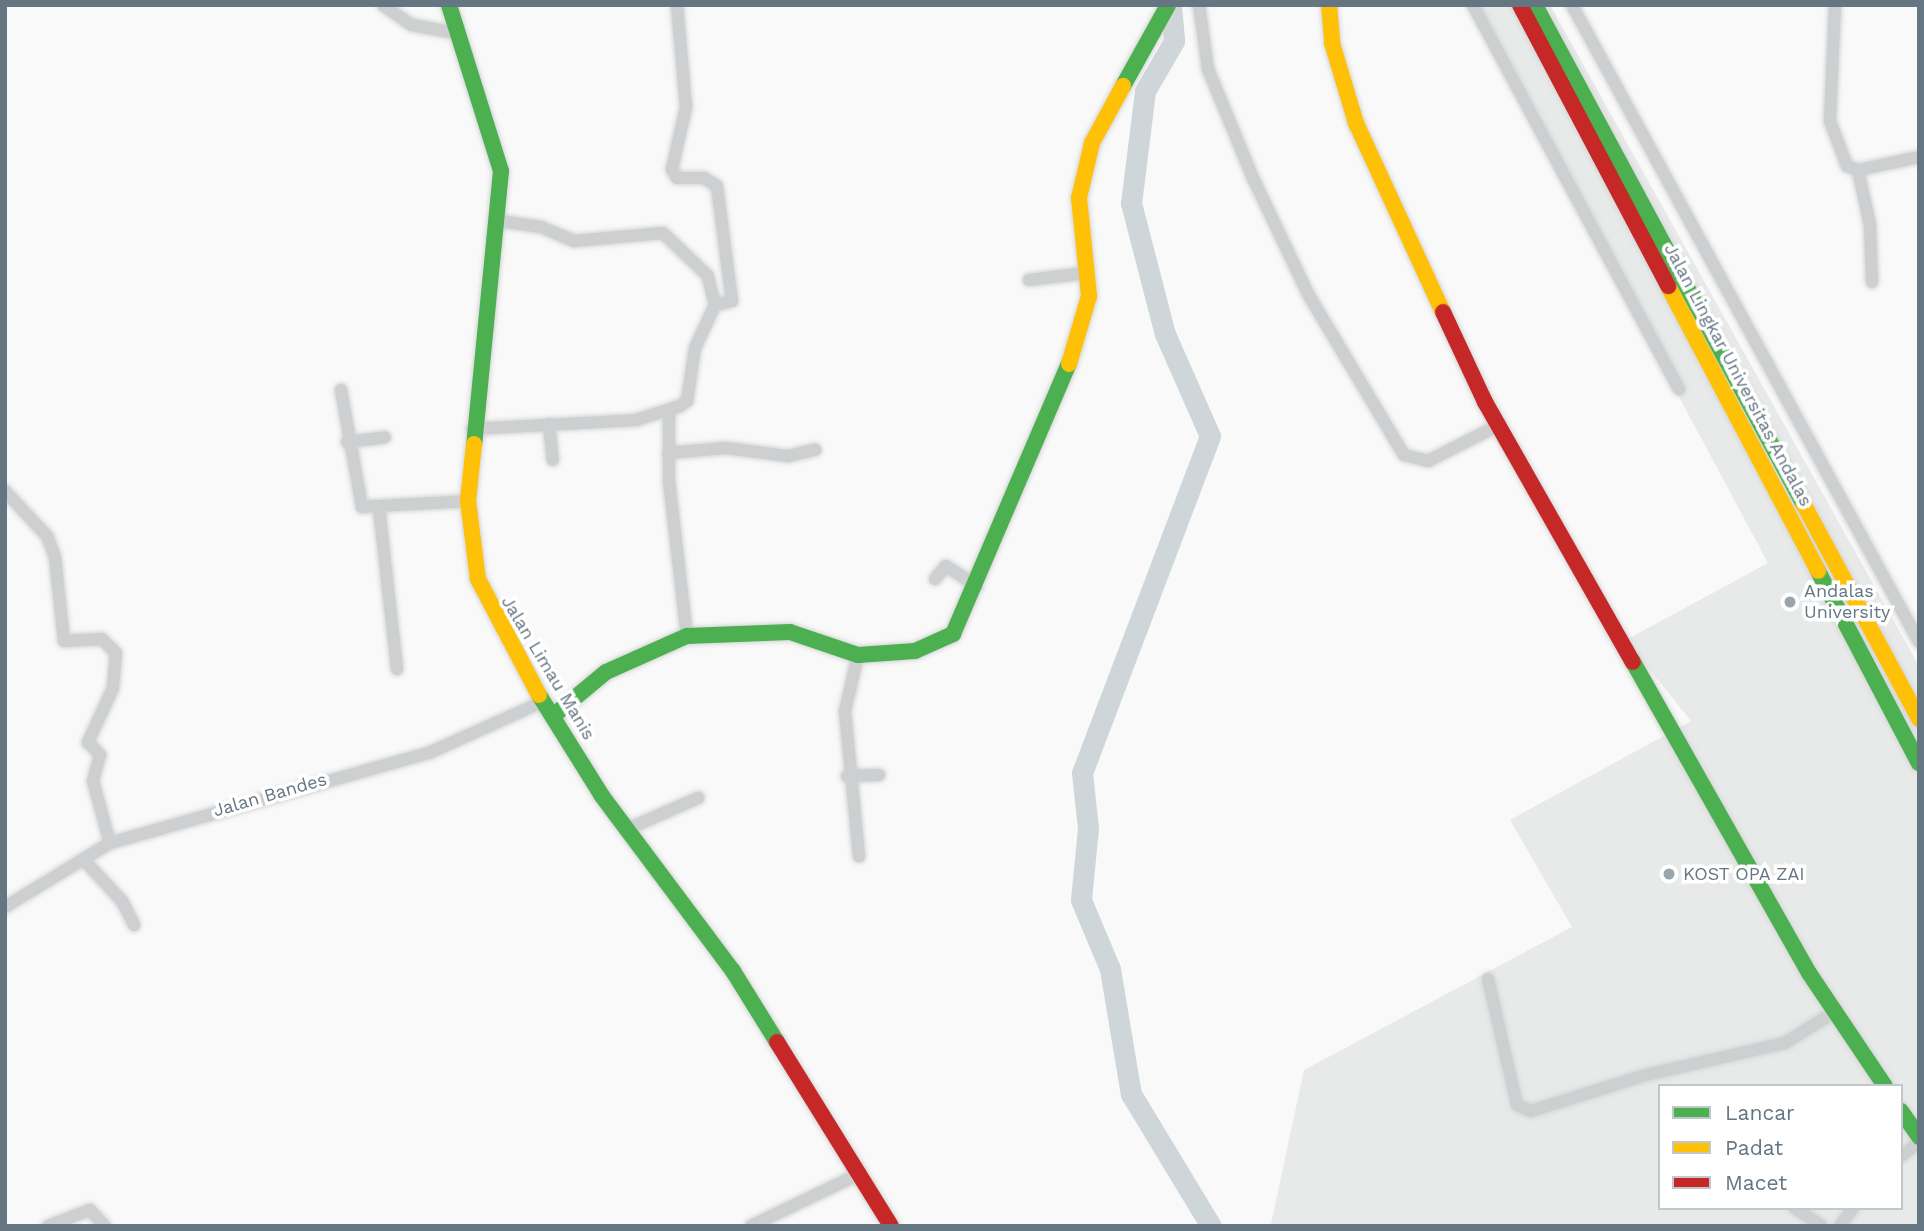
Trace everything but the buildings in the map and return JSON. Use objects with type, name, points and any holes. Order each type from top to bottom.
[{"type":"street","points":[[383,5],[412,25],[456,33]]},
{"type":"street","name":"Jalan Limau Manis","points":[[449,5],[456,33],[498,150],[500,221],[472,429],[468,501],[478,579],[544,701],[625,830],[733,971],[861,1173],[891,1226]]},
{"type":"street","points":[[677,5],[686,107],[672,169],[677,178],[704,178],[718,186],[732,301],[715,305]]},
{"type":"street","points":[[553,716],[606,672],[687,636],[790,632],[856,654],[915,651],[945,642],[977,586],[1067,380],[1088,309],[1079,198],[1084,165],[1118,88],[1168,5]]},
{"type":"street","points":[[1199,5],[1208,69],[1253,178],[1308,294],[1404,455],[1428,461],[1497,426]]},
{"type":"street","points":[[1329,5],[1332,43],[1356,123],[1497,426],[1836,1012],[1884,1084]]},
{"type":"street","points":[[1473,5],[1679,389]]},
{"type":"street","name":"Jalan Lingkar Universitas Andalas","points":[[1520,5],[1919,763]]},
{"type":"street","name":"Jalan Lingkar Universitas Andalas","points":[[1535,5],[1919,719]]},
{"type":"street","points":[[1572,5],[1919,642]]},
{"type":"street","points":[[1835,5],[1830,121],[1847,166],[1858,170],[1919,157]]},
{"type":"street","points":[[1858,170],[1870,225],[1872,282]]},
{"type":"street","points":[[472,429],[636,420],[687,401],[695,348],[715,305],[708,276],[663,233],[574,241],[541,227],[500,221]]},
{"type":"street","points":[[1029,280],[1086,273]]},
{"type":"street","points":[[341,390],[347,442],[359,502],[379,508],[468,501]]},
{"type":"street","points":[[668,410],[668,453],[687,636]]},
{"type":"street","points":[[549,424],[553,460]]},
{"type":"street","points":[[347,442],[385,437]]},
{"type":"street","points":[[668,453],[726,448],[788,456],[815,450]]},
{"type":"street","points":[[5,491],[47,537],[55,557],[64,641],[102,639],[116,653],[113,688],[88,742],[100,755],[93,781],[110,843]]},
{"type":"street","points":[[379,508],[397,669]]},
{"type":"street","points":[[935,579],[944,566],[977,586]]},
{"type":"street","points":[[856,654],[845,711],[847,776],[859,856]]},
{"type":"street","name":"Jalan Bandes","points":[[5,907],[110,843],[429,753],[544,701]]},
{"type":"street","points":[[847,776],[879,775]]},
{"type":"street","points":[[625,830],[698,798]]},
{"type":"street","points":[[84,860],[122,901],[134,925]]},
{"type":"street","points":[[1488,979],[1517,1105],[1531,1111],[1646,1075],[1784,1043],[1836,1012]]},
{"type":"street","points":[[1903,1114],[1919,1141],[1919,1149]]},
{"type":"street","points":[[1903,1154],[1919,1141]]},
{"type":"street","points":[[751,1226],[861,1173]]},
{"type":"street","points":[[48,1226],[90,1210],[105,1226]]},
{"type":"street","points":[[1798,1210],[1822,1226]]},
{"type":"street","points":[[1840,1226],[1852,1210]]},
{"type":"shaded area","name":"Andalas University","points":[[1469,5],[1550,5],[1919,666],[1919,1226],[1271,1224],[1304,1070],[1572,927],[1510,820],[1691,721],[1626,640],[1768,563]]},
{"type":"waterway","points":[[1171,5],[1174,41],[1145,91],[1131,203],[1165,334],[1210,436],[1082,773],[1088,828],[1081,900],[1110,969],[1131,1094],[1211,1226]]},
{"type":"traffic: fast","points":[[449,5],[501,171],[474,444]]},
{"type":"traffic: fast","points":[[1123,86],[1168,5]]},
{"type":"traffic: fast","points":[[1535,5],[1804,505]]},
{"type":"traffic: fast","points":[[553,716],[606,672],[687,636],[790,632],[858,655],[915,651],[953,634],[1069,364]]},
{"type":"traffic: fast","points":[[1818,571],[1919,763]]},
{"type":"traffic: fast","points":[[1633,662],[1809,973],[1884,1084]]},
{"type":"traffic: fast","points":[[539,695],[602,796],[733,971],[777,1042]]},
{"type":"traffic: fast","points":[[1903,1114],[1919,1137]]},
{"type":"traffic: slow","points":[[1329,5],[1332,43],[1356,123],[1443,312]]},
{"type":"traffic: slow","points":[[1069,364],[1089,296],[1079,198],[1092,143],[1123,86]]},
{"type":"traffic: slow","points":[[1668,286],[1818,571]]},
{"type":"traffic: slow","points":[[474,444],[468,501],[478,579],[539,695]]},
{"type":"traffic: slow","points":[[1804,505],[1919,719]]},
{"type":"traffic: jam","points":[[1520,5],[1668,286]]},
{"type":"traffic: jam","points":[[1443,312],[1485,402],[1633,662]]},
{"type":"traffic: jam","points":[[777,1042],[891,1226]]},
{"type":"place","name":"Andalas University","points":[[1790,602]]},
{"type":"place","name":"KOST OPA ZAI","points":[[1669,874]]}]
